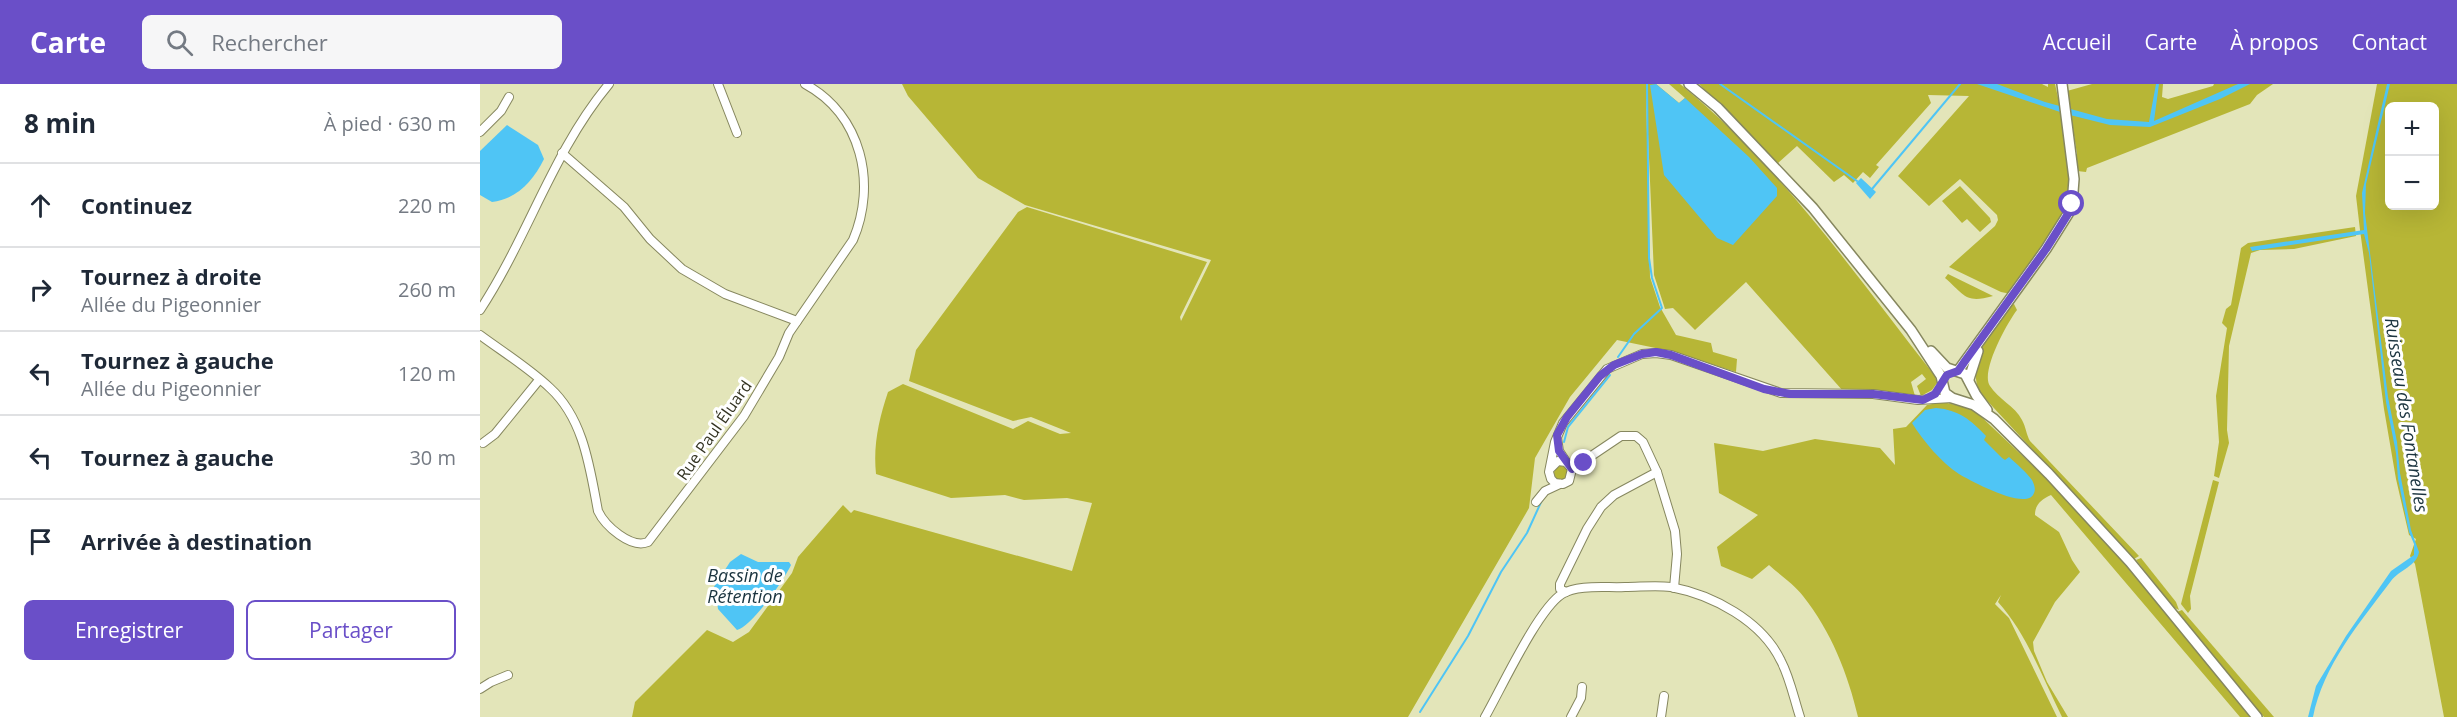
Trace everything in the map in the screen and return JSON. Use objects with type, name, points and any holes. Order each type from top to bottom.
[{"type":"street","points":[[480,310],[509,260],[562,153],[593,104],[609,84]]},
{"type":"street","points":[[718,84],[737,133]]},
{"type":"street","name":"Rue Paul Éluard","points":[[480,335],[560,399],[576,425],[584,449],[598,511],[609,528],[644,544],[651,539],[744,416],[797,321],[852,240],[861,217],[865,184],[860,153],[847,125],[824,98],[805,84]]},
{"type":"street","points":[[1689,84],[1718,108],[1813,208],[1911,330],[1937,368],[1945,393],[1974,405],[1994,419]]},
{"type":"street","points":[[1929,399],[1943,384],[1947,375],[1956,371],[1993,322],[2058,230],[2072,204],[2074,179],[2062,84]]},
{"type":"street","points":[[480,132],[501,111],[509,97]]},
{"type":"street","points":[[562,153],[624,207],[650,239],[682,269],[725,294],[797,321]]},
{"type":"street","points":[[1557,435],[1559,451],[1570,466],[1571,478],[1563,484],[1548,489],[1536,502],[1549,470],[1557,435],[1567,417],[1607,369],[1649,352],[1671,355],[1781,393],[1873,394],[1918,400],[1953,398],[1965,395],[1977,353],[1993,322]]},
{"type":"street","points":[[1911,330],[1942,363],[1965,374],[1994,419],[2130,562],[2257,717]]},
{"type":"street","points":[[483,443],[495,434],[539,380]]},
{"type":"street","points":[[1549,470],[1558,462],[1570,466],[1584,463],[1609,443],[1626,435],[1636,436],[1643,442],[1657,472],[1675,531],[1677,554],[1674,588]]},
{"type":"street","points":[[1549,470],[1553,482],[1563,484]]},
{"type":"street","points":[[1566,592],[1560,590],[1560,584],[1593,517],[1614,495],[1657,472]]},
{"type":"street","points":[[1485,717],[1541,616],[1557,598],[1566,592],[1582,589],[1674,588],[1734,611],[1766,637],[1782,661],[1800,717]]},
{"type":"street","points":[[480,689],[508,675]]},
{"type":"street","points":[[1571,717],[1581,698],[1582,687]]},
{"type":"street","points":[[1661,717],[1664,696]]},
{"type":"shaded area","points":[[902,84],[1656,84],[1679,103],[1685,98],[1669,84],[1680,84],[1717,116],[1784,186],[1846,261],[1935,376],[1937,383],[1932,390],[1921,396],[1917,386],[1926,379],[1922,374],[1911,382],[1915,396],[1877,390],[1843,391],[1746,282],[1695,330],[1673,308],[1665,309],[1654,275],[1646,87],[1650,277],[1660,307],[1676,335],[1711,343],[1713,352],[1737,359],[1736,372],[1670,351],[1617,340],[1570,397],[1535,458],[1529,508],[1408,717],[632,717],[635,702],[707,630],[733,642],[749,632],[792,573],[798,557],[843,505],[851,513],[854,510],[1072,571],[1092,503],[1067,498],[1024,500],[1005,495],[951,498],[876,474],[875,453],[878,432],[888,392],[903,384],[1013,429],[1028,421],[1060,434],[1071,433],[1031,417],[1013,421],[909,381],[916,350],[1018,212],[1027,207],[1207,262],[1180,317],[1181,321],[1211,260],[1025,205],[978,178],[908,96]]},
{"type":"shaded area","points":[[1699,84],[2042,84],[2048,87],[2048,84],[2055,84],[2072,187],[2068,211],[2011,294],[2001,292],[1949,267],[1995,226],[1998,220],[1997,215],[1960,179],[1929,206],[1898,176],[1969,96],[1928,95],[1931,103],[1876,165],[1879,167],[1870,178],[1863,172],[1853,183],[1844,175],[1834,182],[1797,146],[1777,164]]},
{"type":"shaded area","points":[[2092,84],[2163,84],[2162,97],[2168,99],[2214,84],[2273,84],[2257,95],[2250,104],[2087,168],[2086,172],[2077,171],[2077,154],[2067,91]]},
{"type":"shaded area","points":[[2377,84],[2457,84],[2457,717],[2444,717],[2415,564],[2410,556],[2416,539],[2409,535],[2396,479],[2384,409],[2356,196]]},
{"type":"shaded area","points":[[1960,186],[1990,218],[1991,222],[1980,232],[1967,219],[1962,223],[1942,201]]},
{"type":"shaded area","points":[[2355,227],[2356,236],[2294,249],[2260,250],[2251,253],[2229,346],[2227,430],[2229,443],[2219,478],[2214,476],[2219,442],[2216,396],[2227,328],[2222,323],[2226,309],[2231,305],[2241,248],[2248,243]]},
{"type":"shaded area","points":[[1948,274],[1993,296],[1976,299],[1966,296],[1945,278]]},
{"type":"shaded area","points":[[2014,304],[2017,310],[2001,336],[1992,359],[1988,379],[1990,386],[2019,415],[2030,441],[2139,556],[2134,559],[1980,393],[1976,381],[1978,358],[1989,335],[2010,305]]},
{"type":"shaded area","points":[[1943,402],[1973,409],[2046,478],[2123,561],[2250,717],[2240,717],[2051,495],[2040,502],[2035,515],[2059,532],[2080,572],[2055,602],[2033,642],[2034,651],[2047,682],[2068,717],[2062,717],[2026,642],[1998,602],[2001,595],[1995,604],[2009,618],[2057,717],[1858,717],[1849,685],[1830,638],[1813,609],[1799,592],[1769,565],[1752,579],[1721,566],[1717,547],[1758,515],[1719,493],[1714,443],[1763,451],[1815,439],[1880,448],[1895,465],[1893,429],[1906,427],[1927,405]]},
{"type":"shaded area","points":[[1558,466],[1564,466],[1568,473],[1564,480],[1558,480],[1554,476],[1554,470]]},
{"type":"shaded area","points":[[2213,480],[2219,482],[2190,596],[2191,609],[2188,613],[2181,604]]},
{"type":"shaded area","points":[[2141,558],[2176,602],[2179,610],[2173,607],[2136,560]]},
{"type":"shaded area","points":[[2182,610],[2274,717],[2264,717],[2177,612]]},
{"type":"water","points":[[1656,84],[1679,103],[1685,98],[1749,157],[1777,188],[1777,196],[1733,245],[1717,238],[1664,175],[1650,85]]},
{"type":"water","points":[[1977,84],[1997,84],[2045,102],[2107,119],[2149,122],[2156,84],[2159,84],[2154,121],[2238,84],[2250,84],[2220,99],[2150,127],[2110,125],[2066,114]]},
{"type":"water","points":[[2387,84],[2390,84],[2366,184],[2365,213],[2400,473],[2411,530],[2419,552],[2415,561],[2394,577],[2344,645],[2325,680],[2313,717],[2308,717],[2316,686],[2346,636],[2391,571],[2414,555],[2414,544],[2409,532],[2398,479],[2396,453],[2386,402],[2369,253],[2364,234],[2252,251],[2250,247],[2364,230],[2362,193]]},
{"type":"water","points":[[507,125],[538,145],[544,159],[535,175],[517,193],[492,202],[480,195],[480,151]]},
{"type":"water","points":[[1861,178],[1876,192],[1870,199],[1856,183]]},
{"type":"water","points":[[1936,408],[1951,411],[1970,421],[1986,436],[1984,440],[2002,458],[2005,460],[2009,457],[2021,468],[2032,480],[2035,488],[2030,498],[2011,497],[1986,488],[1959,474],[1939,458],[1912,423],[1925,410]]},
{"type":"water","name":"Bassin de Rétention","points":[[741,554],[758,562],[789,562],[791,565],[759,612],[737,630],[718,609],[717,602],[708,596],[730,562]]},
{"type":"waterway","points":[[1618,357],[1634,334],[1662,308],[1652,278],[1649,258],[1647,84]]},
{"type":"waterway","points":[[1720,84],[1857,181]]},
{"type":"waterway","points":[[1872,189],[1960,84]]},
{"type":"waterway","points":[[1564,442],[1568,427],[1610,375]]},
{"type":"waterway","points":[[1420,712],[1468,636],[1501,572],[1527,533],[1542,500]]},
{"type":"route","points":[[1584,463],[1572,469],[1559,451],[1557,435],[1563,423],[1607,369],[1649,352],[1664,353],[1690,361],[1773,392],[1800,395],[1873,394],[1904,399],[1929,399],[1943,385],[1947,375],[1958,371],[2046,249],[2072,204]]},
{"type":"water label","name":"Ruisseau des Fontanelles","points":[[2407,415]]}]
